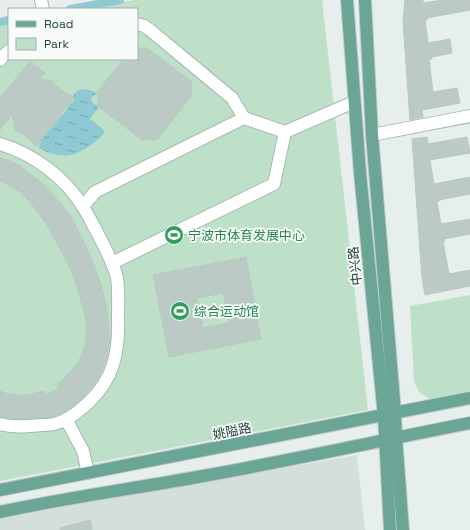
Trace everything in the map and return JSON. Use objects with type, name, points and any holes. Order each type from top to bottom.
[{"type":"main road","name":"中兴路","points":[[347,0],[360,174],[389,414]]},
{"type":"main road","name":"中兴路","points":[[365,0],[389,414],[390,530]]},
{"type":"main road","name":"姚隘路","points":[[0,490],[470,398]]},
{"type":"main road","points":[[0,512],[208,475],[470,423]]},
{"type":"main road","name":"中兴路","points":[[390,438],[403,530]]},
{"type":"street","points":[[138,24],[150,30],[232,98],[244,118],[285,132],[354,102]]},
{"type":"street","points":[[0,60],[8,53]]},
{"type":"street","points":[[372,135],[470,116]]},
{"type":"street","points":[[83,206],[95,192],[244,118]]},
{"type":"street","points":[[112,263],[274,184],[285,132]]},
{"type":"street","points":[[0,144],[10,147],[43,165],[60,179],[77,197],[83,206],[106,248],[117,279],[119,329],[114,365],[109,376],[102,388],[80,410],[58,423],[24,427],[6,426],[0,424]]},
{"type":"street","points":[[66,419],[83,451],[88,473]]},
{"type":"shaded area","points":[[357,455],[365,530],[0,530],[0,518]]},
{"type":"green space","name":"宁波市体育发展中心","points":[[135,0],[322,0],[368,410],[0,481],[0,22],[8,20],[8,60],[138,60],[138,8],[85,8]]},
{"type":"green space","points":[[470,295],[470,391],[430,399],[419,392],[414,381],[410,306]]},
{"type":"water","points":[[84,89],[95,92],[96,94],[91,100],[93,103],[98,105],[98,108],[90,119],[105,131],[102,135],[84,149],[70,155],[54,154],[39,148],[41,143],[39,139],[42,139],[68,108],[68,103],[73,102],[73,96],[75,93]]},
{"type":"building","points":[[405,0],[423,0],[423,3],[443,0],[470,0],[470,10],[427,18],[427,20],[425,20],[428,43],[450,39],[452,53],[429,59],[433,92],[457,88],[460,103],[422,110],[423,117],[410,120],[403,22]]},
{"type":"building","points":[[138,48],[147,48],[191,81],[192,95],[158,139],[142,140],[99,107],[97,92],[123,60],[138,60]]},
{"type":"building","points":[[30,61],[45,73],[40,79],[52,81],[55,85],[71,95],[73,98],[40,141],[39,145],[36,146],[20,132],[15,130],[12,115],[0,130],[0,98]]},
{"type":"building","points":[[427,137],[428,144],[467,137],[470,153],[430,160],[434,184],[470,177],[470,194],[439,200],[437,202],[441,224],[470,219],[470,234],[444,239],[445,241],[443,242],[449,274],[470,270],[470,286],[425,295],[422,278],[412,139]]},
{"type":"building","points":[[0,158],[20,166],[41,182],[59,201],[74,222],[85,244],[95,267],[106,304],[110,337],[107,356],[99,377],[84,396],[74,405],[52,417],[21,419],[0,417],[0,391],[8,394],[28,395],[44,391],[46,395],[59,388],[57,384],[63,380],[78,363],[84,348],[86,339],[86,321],[84,311],[68,263],[45,222],[31,203],[20,192],[0,181]]},
{"type":"building","name":"综合运动馆","points":[[246,257],[261,339],[169,357],[153,275]],"holes":[[[223,293],[229,323],[203,328],[197,298]]]},
{"type":"building","points":[[90,520],[92,530],[60,530],[60,528]]},
{"type":"waterway","points":[[76,8],[120,0]]},
{"type":"waterway","points":[[0,22],[8,20]]},
{"type":"place","name":"宁波市体育发展中心","points":[[174,235]]},
{"type":"place","name":"综合运动馆","points":[[180,311]]}]
